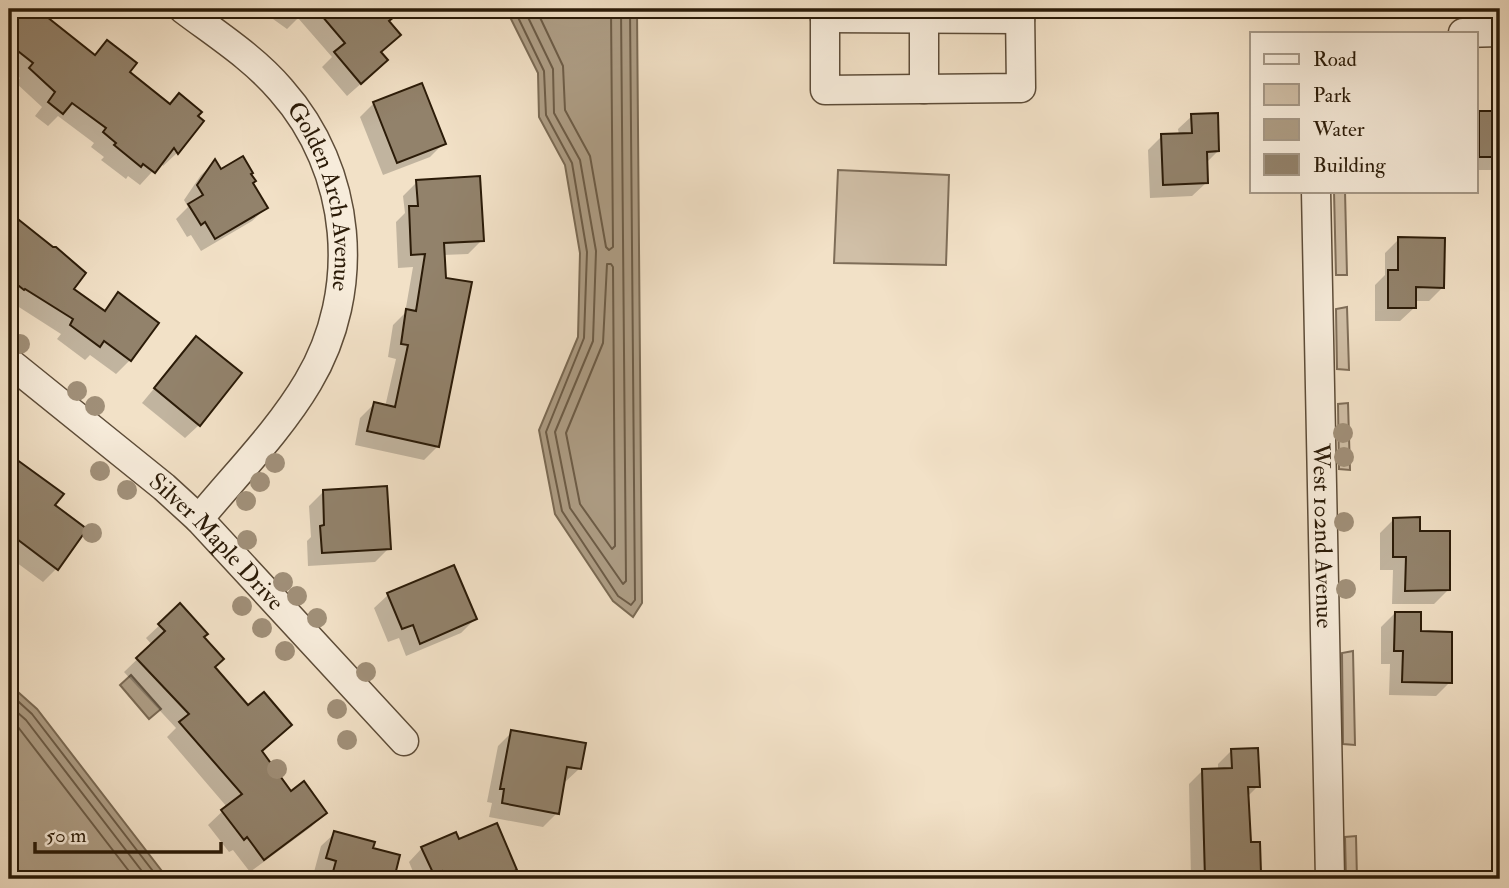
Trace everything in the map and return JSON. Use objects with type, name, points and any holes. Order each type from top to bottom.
[{"type":"street","name":"Golden Arch Avenue","points":[[183,9],[267,75],[282,90],[318,146],[336,192],[343,234],[338,306],[322,356],[289,410],[199,519]]},
{"type":"street","points":[[825,13],[924,13],[1020,14],[1020,88],[825,90],[825,13]]},
{"type":"street","points":[[924,13],[924,89]]},
{"type":"street","points":[[1478,33],[1500,32]]},
{"type":"street","name":"West 102nd Avenue","points":[[1316,192],[1330,879]]},
{"type":"street","name":"Silver Maple Drive","points":[[9,362],[164,487],[199,519],[404,741]]},
{"type":"green space","points":[[838,170],[949,175],[946,265],[834,263]]},
{"type":"green space","points":[[1334,192],[1345,192],[1347,275],[1336,275]]},
{"type":"green space","points":[[1347,307],[1349,370],[1337,369],[1336,309]]},
{"type":"green space","points":[[1348,403],[1350,470],[1339,469],[1338,404]]},
{"type":"green space","points":[[1353,651],[1355,745],[1343,744],[1342,653]]},
{"type":"green space","points":[[1356,836],[1357,879],[1346,879],[1345,837]]},
{"type":"water","points":[[506,9],[637,9],[642,603],[633,617],[613,601],[555,514],[539,430],[578,337],[580,253],[565,165],[539,117],[538,73]]},
{"type":"water","points":[[131,675],[161,709],[149,719],[120,685]]},
{"type":"water","points":[[9,684],[37,709],[168,879],[9,879]]},
{"type":"building","points":[[9,9],[37,9],[95,55],[107,40],[137,63],[130,72],[170,104],[179,93],[202,112],[198,116],[204,121],[178,154],[174,148],[155,173],[143,164],[141,167],[114,145],[116,143],[103,132],[106,128],[72,103],[63,114],[48,102],[55,92],[29,68],[33,63],[9,44]]},
{"type":"building","points":[[316,9],[404,9],[389,21],[401,35],[381,52],[388,60],[361,84],[334,52],[345,43]]},
{"type":"building","points":[[422,83],[446,144],[397,163],[373,102]]},
{"type":"building","points":[[1479,111],[1500,111],[1500,157],[1479,157]]},
{"type":"building","points":[[1218,113],[1219,151],[1207,152],[1208,183],[1163,185],[1161,134],[1192,133],[1191,114]]},
{"type":"building","points":[[243,156],[256,181],[253,183],[268,208],[215,239],[205,222],[201,225],[188,204],[203,195],[197,185],[215,159],[221,169]]},
{"type":"building","points":[[480,176],[484,241],[444,243],[446,278],[472,282],[439,447],[367,431],[374,402],[395,407],[408,345],[401,344],[406,309],[416,311],[425,254],[411,255],[409,206],[418,206],[416,180]]},
{"type":"building","points":[[9,212],[86,273],[74,289],[105,311],[118,292],[159,323],[131,361],[104,341],[100,347],[70,325],[73,319],[9,278]]},
{"type":"building","points":[[1398,237],[1445,238],[1444,288],[1416,287],[1416,308],[1388,308],[1388,270],[1398,270]]},
{"type":"building","points":[[196,336],[242,373],[200,426],[154,388]]},
{"type":"building","points":[[9,454],[64,494],[55,505],[87,529],[58,570],[9,533]]},
{"type":"building","points":[[387,486],[391,549],[322,553],[320,526],[324,525],[323,490]]},
{"type":"building","points":[[1420,517],[1420,531],[1450,531],[1450,590],[1405,591],[1406,557],[1393,557],[1393,518]]},
{"type":"building","points":[[454,565],[477,619],[420,644],[413,625],[402,629],[387,593]]},
{"type":"building","points":[[180,603],[208,634],[204,637],[224,659],[215,667],[248,705],[264,692],[292,725],[262,751],[291,791],[304,781],[327,813],[264,860],[247,837],[244,840],[221,810],[242,794],[179,722],[189,714],[136,658],[165,631],[158,624]]},
{"type":"building","points":[[1395,612],[1421,612],[1421,631],[1452,632],[1452,683],[1402,682],[1403,651],[1394,651]]},
{"type":"building","points":[[511,730],[586,743],[581,769],[567,767],[559,814],[502,803],[504,789],[500,789]]},
{"type":"building","points":[[1258,748],[1260,787],[1248,787],[1251,842],[1260,842],[1261,873],[1249,874],[1249,879],[1205,879],[1202,769],[1232,768],[1231,749]]},
{"type":"building","points":[[497,823],[517,870],[495,879],[446,879],[442,871],[434,875],[421,847],[456,832],[459,839]]},
{"type":"building","points":[[334,831],[375,842],[373,848],[400,855],[394,879],[331,879],[336,861],[326,858]]}]
